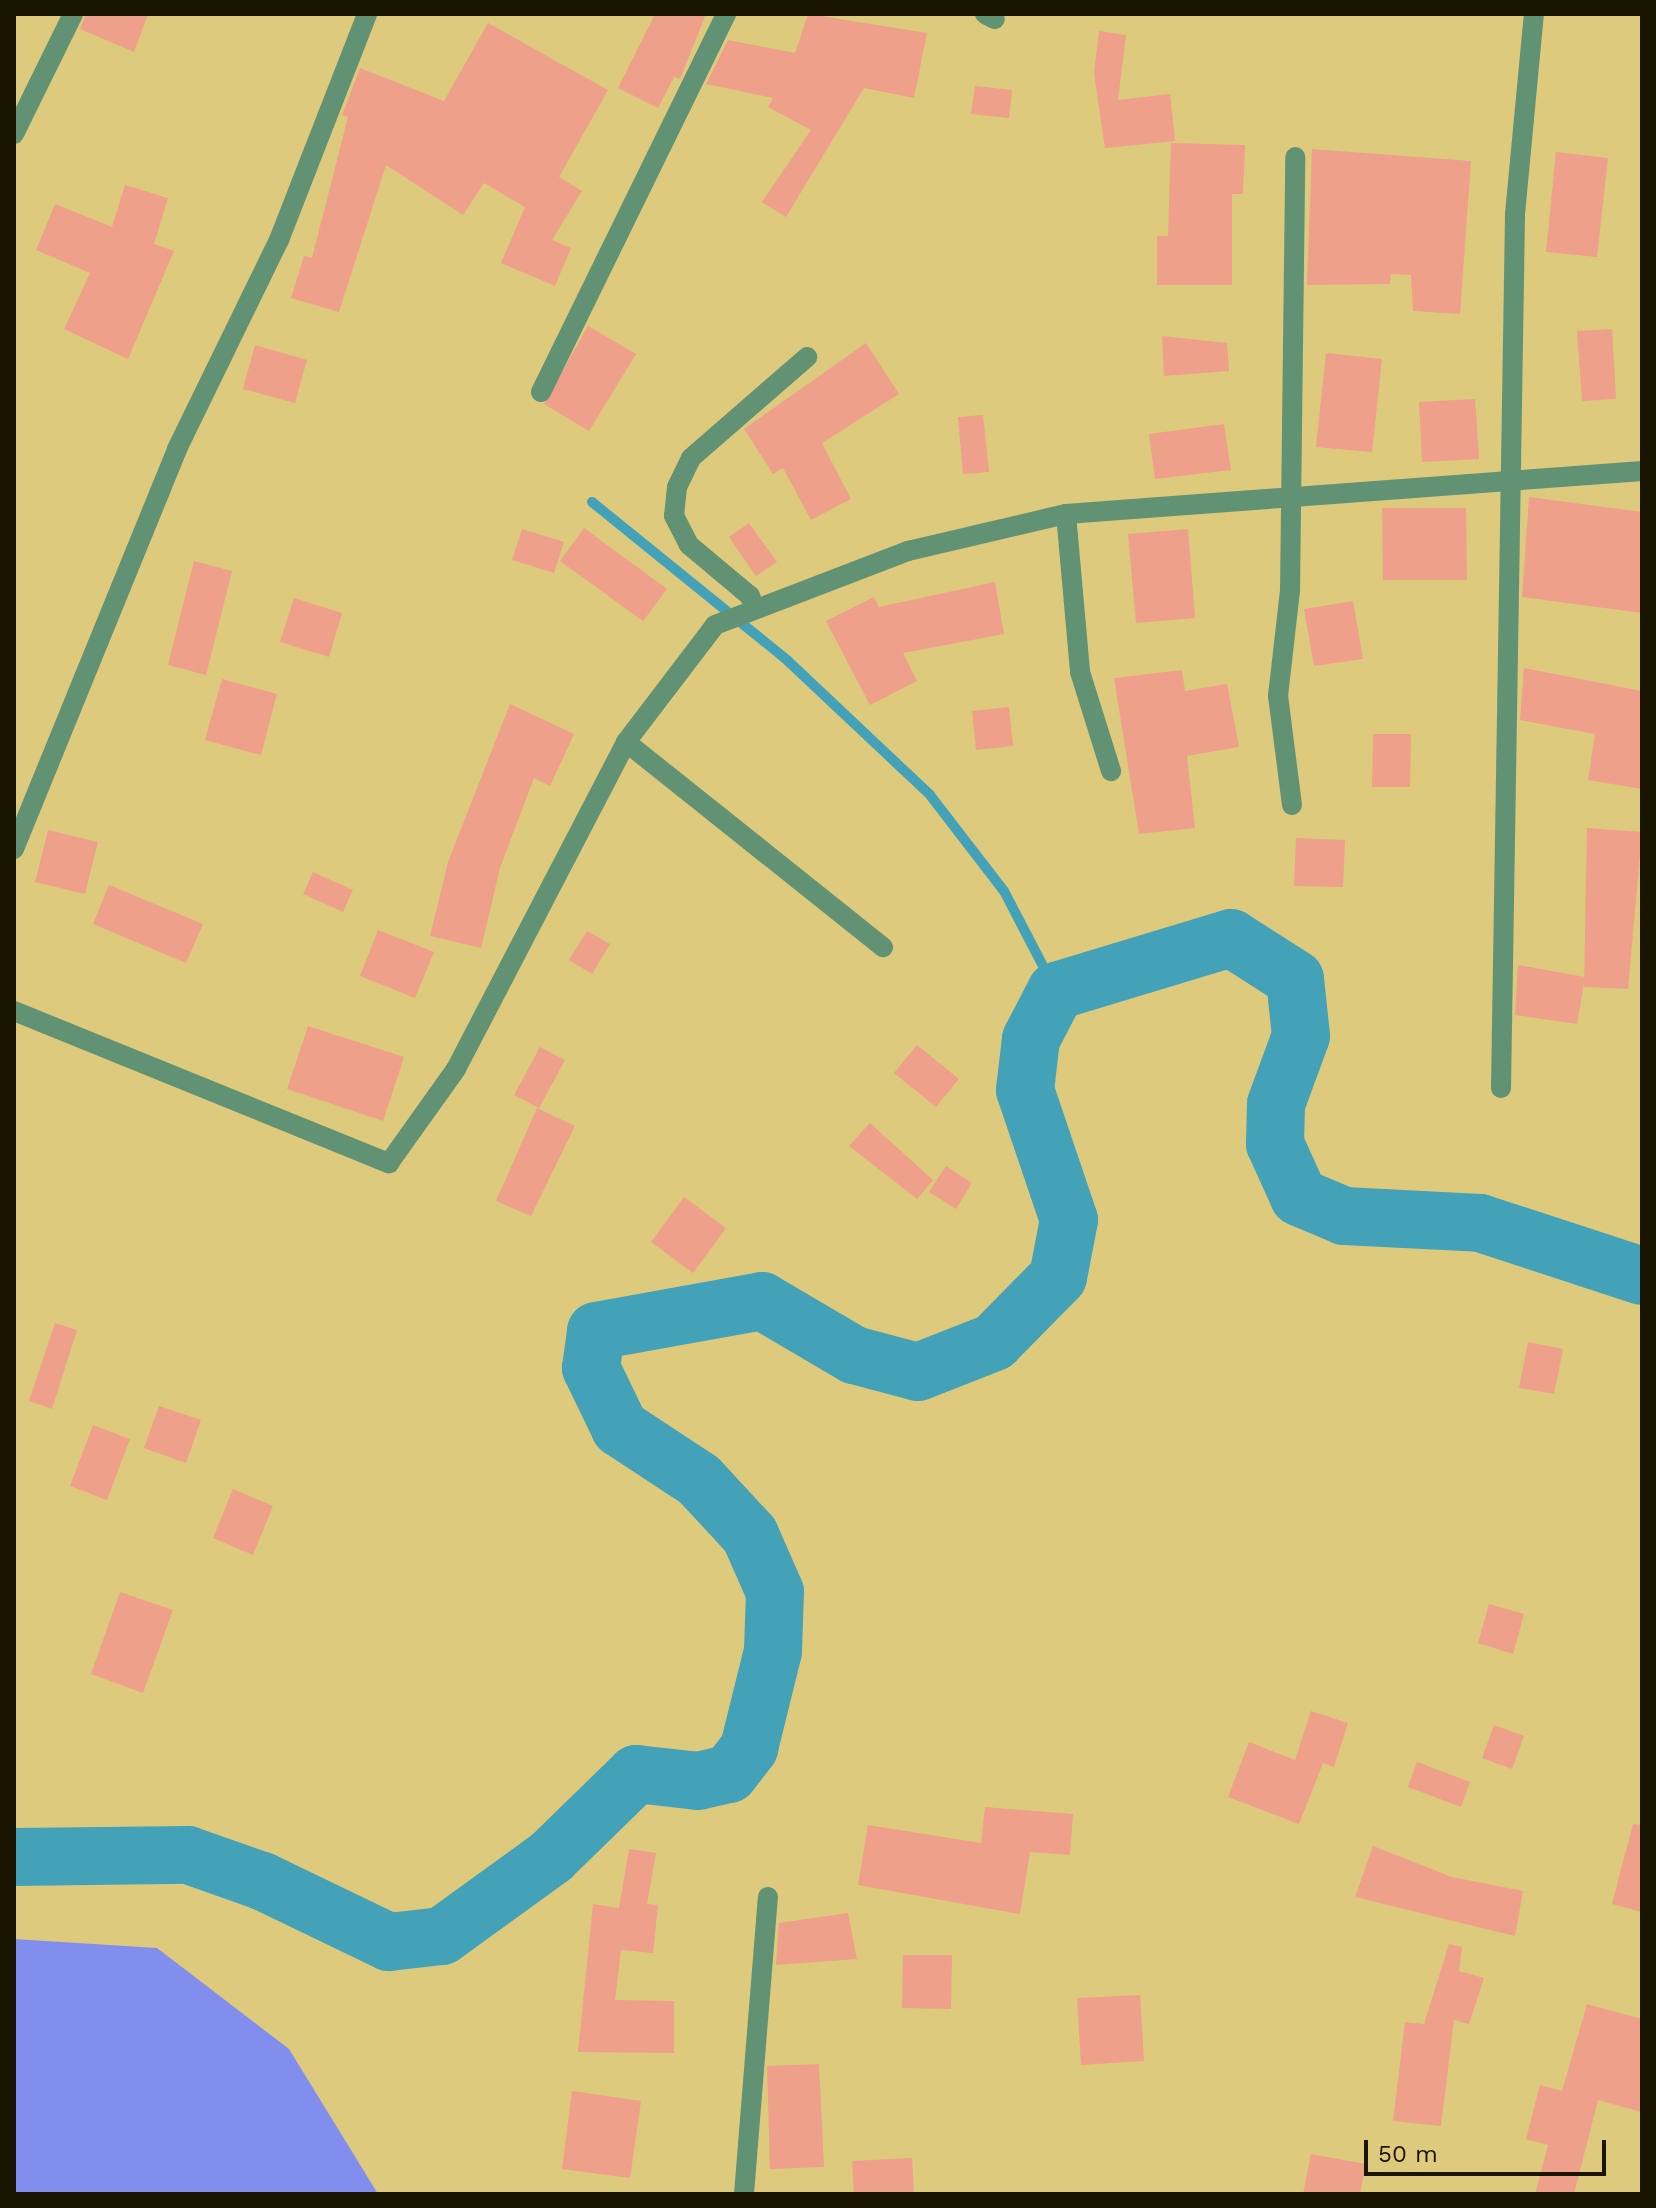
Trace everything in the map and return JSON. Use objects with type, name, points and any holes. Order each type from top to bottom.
[{"type":"street","points":[[14,134],[73,14]]},
{"type":"street","points":[[14,849],[177,449],[279,240],[367,14]]},
{"type":"street","points":[[541,392],[726,14]]},
{"type":"street","points":[[1501,1088],[1508,478],[1515,214],[1534,14]]},
{"type":"street","points":[[1292,805],[1278,696],[1290,591],[1288,493],[1295,157]]},
{"type":"street","points":[[754,608],[750,596],[689,545],[674,516],[677,487],[691,458],[807,357]]},
{"type":"street","points":[[14,1011],[389,1163],[456,1069],[626,742],[715,625],[908,551],[1066,514],[1288,493],[1642,471]]},
{"type":"street","points":[[1066,514],[1080,672],[1111,771]]},
{"type":"street","points":[[626,742],[883,947]]},
{"type":"street","points":[[744,2194],[768,1897]]},
{"type":"shaded area","points":[[14,1939],[157,1948],[289,2049],[378,2194],[14,2194]]},
{"type":"building","points":[[86,14],[148,14],[134,52],[80,29]]},
{"type":"building","points":[[655,14],[706,14],[680,79],[674,77],[658,108],[618,88]]},
{"type":"building","points":[[808,14],[927,33],[914,98],[864,88],[786,217],[762,202],[811,130],[768,107],[773,98],[706,84],[728,40],[795,53]]},
{"type":"building","points":[[488,23],[608,90],[559,177],[582,191],[552,240],[571,248],[555,286],[501,263],[525,207],[484,183],[463,215],[386,165],[339,312],[291,298],[304,256],[312,258],[348,117],[342,115],[360,68],[444,101]]},
{"type":"building","points":[[1099,31],[1126,35],[1118,100],[1170,94],[1175,141],[1105,148],[1094,73]]},
{"type":"building","points":[[975,86],[1012,90],[1009,118],[971,114]]},
{"type":"building","points":[[1171,143],[1245,145],[1243,194],[1232,194],[1232,285],[1157,285],[1157,236],[1168,236]]},
{"type":"building","points":[[1312,149],[1471,161],[1460,314],[1413,311],[1411,275],[1391,274],[1390,284],[1307,285]]},
{"type":"building","points":[[1556,152],[1608,158],[1597,257],[1546,252]]},
{"type":"building","points":[[125,185],[168,198],[154,244],[174,251],[128,359],[64,329],[90,273],[36,250],[55,204],[112,227]]},
{"type":"building","points":[[588,326],[636,354],[589,431],[544,404]]},
{"type":"building","points":[[1612,329],[1616,399],[1582,401],[1577,331]]},
{"type":"building","points":[[1162,336],[1227,343],[1229,371],[1164,376]]},
{"type":"building","points":[[866,343],[899,394],[822,443],[851,499],[811,520],[783,468],[773,474],[744,429]]},
{"type":"building","points":[[255,345],[307,360],[295,403],[243,389]]},
{"type":"building","points":[[1326,353],[1382,359],[1372,452],[1316,447]]},
{"type":"building","points":[[1475,399],[1479,459],[1422,462],[1419,402]]},
{"type":"building","points":[[983,415],[989,472],[963,474],[958,417]]},
{"type":"building","points":[[1224,424],[1231,470],[1155,479],[1149,434]]},
{"type":"building","points":[[1529,497],[1642,512],[1642,613],[1522,597]]},
{"type":"building","points":[[1382,508],[1466,508],[1467,580],[1383,580]]},
{"type":"building","points":[[749,523],[777,562],[756,576],[729,537]]},
{"type":"building","points":[[584,528],[667,589],[643,621],[560,561]]},
{"type":"building","points":[[522,529],[564,542],[554,573],[512,560]]},
{"type":"building","points":[[1188,529],[1195,618],[1136,623],[1128,534]]},
{"type":"building","points":[[194,561],[232,571],[206,675],[168,665]]},
{"type":"building","points":[[995,582],[1004,634],[903,653],[917,681],[870,705],[826,621],[874,597],[879,607]]},
{"type":"building","points":[[294,598],[342,613],[329,657],[280,642]]},
{"type":"building","points":[[1353,601],[1363,659],[1314,666],[1304,609]]},
{"type":"building","points":[[1524,668],[1642,691],[1642,789],[1588,780],[1595,734],[1520,720]]},
{"type":"building","points":[[1182,670],[1185,691],[1227,684],[1239,747],[1187,756],[1195,828],[1139,834],[1114,678]]},
{"type":"building","points":[[222,679],[277,694],[261,755],[205,740]]},
{"type":"building","points":[[510,704],[574,734],[550,786],[534,778],[500,868],[481,948],[430,936],[448,862]]},
{"type":"building","points":[[1009,707],[1013,746],[976,750],[972,711]]},
{"type":"building","points":[[1373,734],[1411,734],[1410,787],[1372,787]]},
{"type":"building","points":[[1587,828],[1642,832],[1628,989],[1584,987]]},
{"type":"building","points":[[48,830],[98,842],[85,894],[35,882]]},
{"type":"building","points":[[1296,838],[1345,840],[1343,887],[1294,886]]},
{"type":"building","points":[[313,872],[353,890],[343,912],[303,894]]},
{"type":"building","points":[[109,885],[203,924],[186,963],[93,924]]},
{"type":"building","points":[[378,930],[434,952],[415,998],[360,976]]},
{"type":"building","points":[[587,931],[610,944],[592,974],[569,960]]},
{"type":"building","points":[[1518,965],[1585,977],[1577,1024],[1515,1015]]},
{"type":"building","points":[[308,1026],[404,1057],[383,1121],[287,1089]]},
{"type":"building","points":[[917,1045],[959,1079],[936,1107],[894,1073]]},
{"type":"building","points":[[540,1047],[565,1060],[539,1108],[514,1095]]},
{"type":"building","points":[[537,1108],[575,1126],[531,1216],[496,1201]]},
{"type":"building","points":[[870,1123],[933,1180],[917,1199],[849,1146]]},
{"type":"building","points":[[946,1166],[972,1183],[956,1209],[929,1192]]},
{"type":"building","points":[[684,1197],[726,1228],[693,1273],[651,1242]]},
{"type":"building","points":[[55,1323],[77,1330],[52,1409],[29,1401]]},
{"type":"building","points":[[1528,1342],[1563,1349],[1554,1394],[1519,1388]]},
{"type":"building","points":[[159,1406],[201,1420],[186,1463],[144,1448]]},
{"type":"building","points":[[93,1425],[130,1439],[107,1500],[70,1486]]},
{"type":"building","points":[[233,1489],[273,1506],[253,1555],[213,1538]]},
{"type":"building","points":[[120,1592],[173,1610],[143,1693],[91,1674]]},
{"type":"building","points":[[1489,1604],[1524,1614],[1513,1654],[1478,1643]]},
{"type":"building","points":[[1311,1711],[1348,1723],[1334,1767],[1323,1763],[1299,1824],[1228,1797],[1249,1742],[1295,1760]]},
{"type":"building","points":[[1494,1725],[1524,1736],[1512,1769],[1482,1758]]},
{"type":"building","points":[[1417,1762],[1470,1782],[1461,1807],[1408,1787]]},
{"type":"building","points":[[985,1807],[1073,1814],[1070,1855],[1030,1852],[1020,1914],[858,1885],[868,1825],[981,1843]]},
{"type":"building","points":[[1633,1824],[1642,1825],[1642,1912],[1612,1904]]},
{"type":"building","points":[[1373,1846],[1452,1877],[1523,1891],[1515,1936],[1355,1897]]},
{"type":"building","points":[[629,1849],[656,1853],[647,1904],[658,1905],[653,1953],[621,1950],[615,2000],[674,2001],[674,2053],[578,2052],[593,1904],[619,1908]]},
{"type":"building","points":[[848,1913],[857,1959],[776,1965],[779,1923]]},
{"type":"building","points":[[1449,1944],[1462,1947],[1459,1971],[1484,1978],[1469,2024],[1454,2020],[1441,2126],[1393,2121],[1405,2022],[1424,2024]]},
{"type":"building","points":[[903,1955],[952,1955],[951,2009],[902,2008]]},
{"type":"building","points":[[1140,1995],[1144,2061],[1081,2065],[1077,1998]]},
{"type":"building","points":[[1587,2004],[1642,2019],[1642,2112],[1598,2100],[1574,2194],[1535,2194],[1548,2145],[1526,2139],[1540,2085],[1562,2091]]},
{"type":"building","points":[[819,2064],[824,2167],[770,2169],[767,2066]]},
{"type":"building","points":[[572,2091],[641,2101],[630,2178],[562,2169]]},
{"type":"building","points":[[1311,2154],[1366,2164],[1360,2194],[1303,2194]]},
{"type":"building","points":[[912,2158],[914,2194],[854,2194],[852,2161]]},
{"type":"waterway","points":[[592,502],[788,661],[930,795],[1004,891],[1056,991]]},
{"type":"waterway","points":[[14,1857],[188,1855],[262,1881],[389,1942],[442,1936],[551,1857],[636,1774],[698,1781],[729,1774],[749,1748],[773,1651],[775,1592],[750,1535],[699,1480],[620,1428],[591,1368],[596,1331],[762,1301],[854,1355],[918,1372],[994,1342],[1058,1277],[1069,1220],[1025,1090],[1031,1039],[1056,991],[1231,938],[1295,979],[1301,1036],[1276,1104],[1275,1144],[1299,1197],[1344,1216],[1480,1223],[1642,1276]]}]
